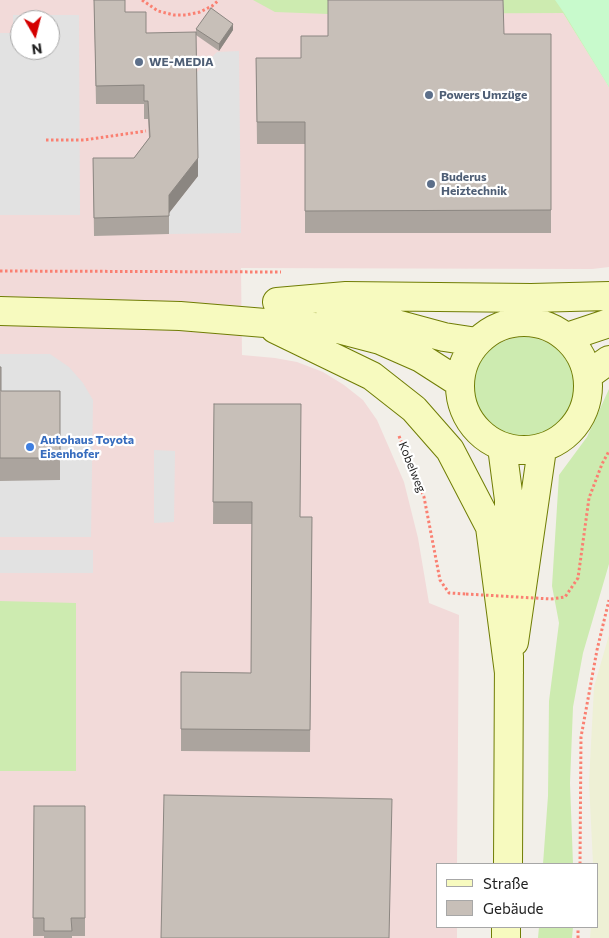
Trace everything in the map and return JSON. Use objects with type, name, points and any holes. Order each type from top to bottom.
[{"type":"main road","points":[[269,312],[346,296],[531,298],[609,296]]},
{"type":"main road","points":[[0,311],[180,316],[348,311],[444,337],[477,342]]},
{"type":"main road","points":[[269,312],[380,340],[421,358],[460,383]]},
{"type":"main road","points":[[269,312],[372,376],[414,409],[450,450],[490,527],[510,673]]},
{"type":"main road","points":[[511,323],[540,324],[567,337],[580,353],[599,367],[579,421],[562,439],[542,449],[523,451],[502,447],[482,435],[469,419],[461,399],[460,383],[465,361],[477,342],[493,331],[511,323]]},
{"type":"main road","points":[[567,337],[609,324]]},
{"type":"main road","points":[[502,447],[509,500],[508,863]]},
{"type":"main road","points":[[510,673],[542,449]]},
{"type":"path","points":[[142,0],[158,10],[174,15],[200,12],[219,0]]},
{"type":"path","points":[[46,140],[84,140],[146,131]]},
{"type":"path","name":"Kobelweg","points":[[398,434],[424,497],[440,580],[449,593],[551,599],[565,597],[578,578],[589,498],[609,451]]},
{"type":"path","points":[[580,863],[581,737],[597,650],[609,600]]},
{"type":"shaded area","points":[[0,0],[555,0],[609,87],[609,267],[592,269],[241,268],[242,355],[297,362],[323,372],[363,400],[377,420],[404,482],[418,538],[429,603],[459,615],[457,863],[436,863],[436,928],[457,928],[457,938],[0,938]]},
{"type":"shaded area","points":[[60,15],[79,15],[80,215],[0,215],[0,33],[10,33],[10,60],[60,60]]},
{"type":"shaded area","points":[[239,51],[241,233],[169,234],[169,213],[198,176],[196,73],[217,52]]},
{"type":"shaded area","points":[[0,354],[50,354],[69,367],[83,383],[93,400],[91,537],[0,537]]},
{"type":"shaded area","points":[[154,450],[175,451],[174,522],[154,523]]},
{"type":"shaded area","points":[[0,550],[93,550],[93,573],[0,573]]},
{"type":"green space","points":[[253,0],[609,0],[609,87],[563,13],[328,14],[275,12]]},
{"type":"green space","points":[[555,0],[609,0],[609,87],[564,13]]},
{"type":"green space","points":[[524,337],[543,341],[560,351],[570,368],[574,387],[570,406],[560,423],[543,433],[524,437],[505,433],[488,423],[478,406],[474,387],[478,368],[488,351],[505,341]]},
{"type":"green space","points":[[609,389],[609,564],[583,653],[573,707],[570,783],[573,863],[543,863],[548,796],[549,701],[559,623],[552,586],[559,475],[587,437]]},
{"type":"green space","points":[[0,601],[76,603],[76,771],[0,771]]},
{"type":"green space","points":[[609,635],[609,938],[590,938],[591,928],[599,928],[599,863],[593,863],[589,782],[594,687]]},
{"type":"green space","points":[[539,928],[573,928],[572,938],[538,938]]},
{"type":"building","points":[[94,0],[125,0],[125,12],[146,12],[146,33],[196,32],[198,158],[169,195],[169,216],[94,218],[93,158],[134,158],[150,137],[148,101],[144,101],[144,85],[96,86]]},
{"type":"building","points":[[328,0],[503,0],[504,34],[551,34],[551,210],[305,211],[305,122],[257,122],[256,58],[301,58],[301,36],[328,36]]},
{"type":"building","points":[[211,8],[233,24],[219,44],[196,29]]},
{"type":"building","name":"Autohaus Toyota Eisenhofer","points":[[0,367],[1,391],[60,391],[60,458],[0,458]]},
{"type":"building","points":[[214,404],[301,404],[300,517],[312,517],[310,730],[181,729],[181,672],[251,673],[252,502],[213,502]]},
{"type":"building","points":[[164,795],[392,799],[389,938],[161,938]]},
{"type":"building","points":[[34,806],[85,806],[85,918],[71,918],[72,931],[44,931],[44,918],[33,918]]},
{"type":"place","name":"WE-MEDIA","points":[[139,62]]},
{"type":"place","name":"Powers Umzüge","points":[[429,95]]},
{"type":"place","name":"Buderus Heiztechnik","points":[[431,184]]},
{"type":"place","name":"Autohaus Toyota Eisenhofer","points":[[30,447]]}]
